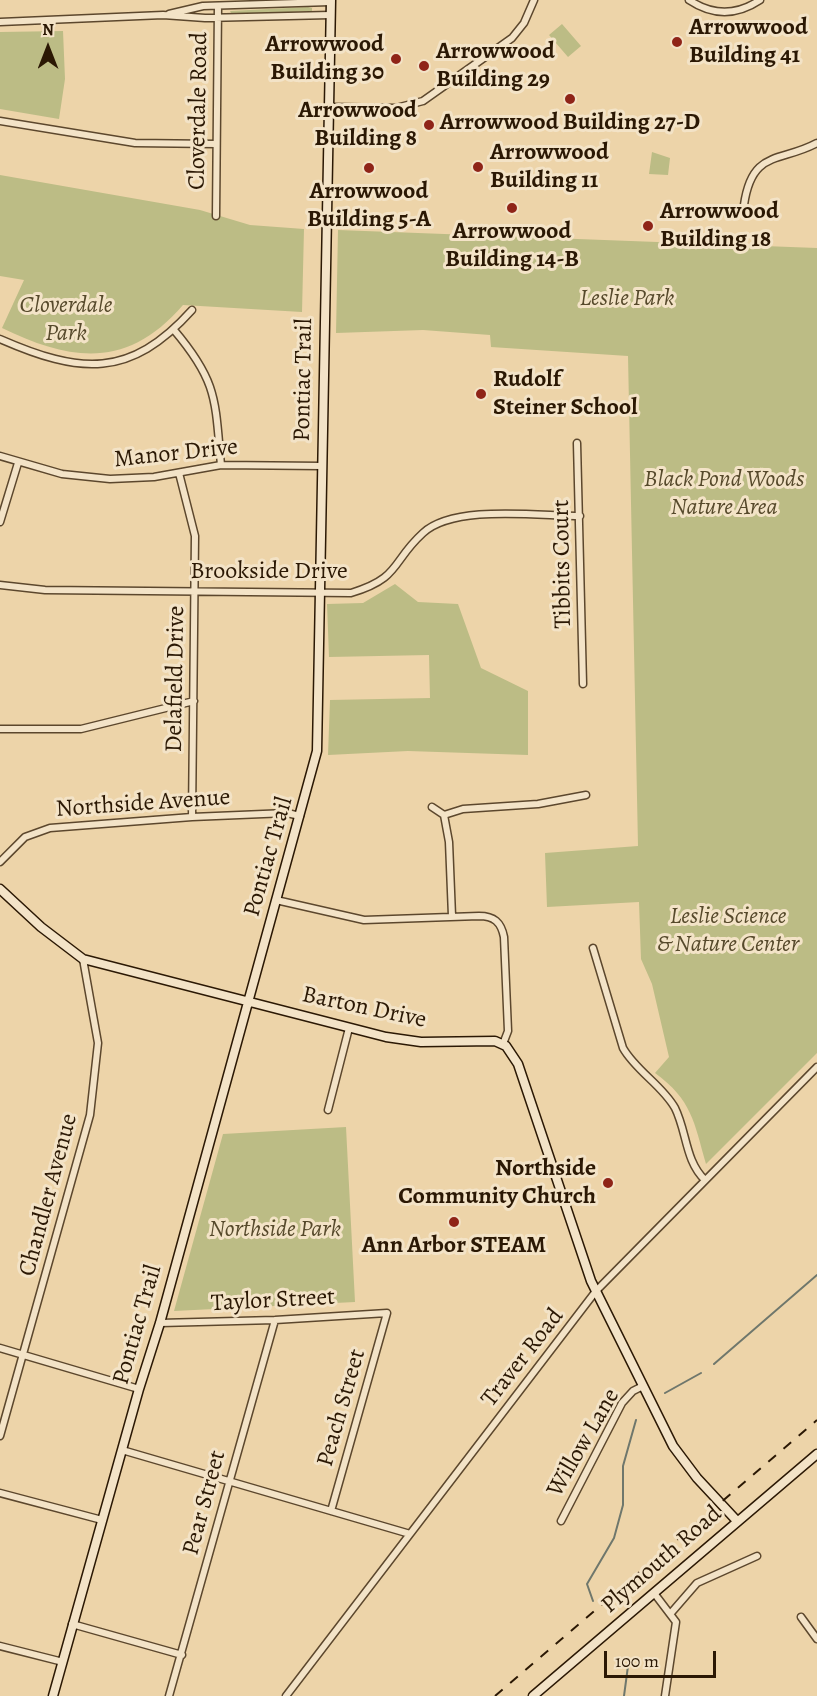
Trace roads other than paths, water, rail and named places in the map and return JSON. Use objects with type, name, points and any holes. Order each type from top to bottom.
[{"type":"main road","name":"Pontiac Trail","points":[[53,1696],[139,1389],[160,1323],[318,745],[331,1]]},
{"type":"main road","name":"Barton Drive","points":[[0,889],[41,927],[83,959],[404,1041],[483,1040],[502,1044]]},
{"type":"main road","points":[[502,1044],[518,1064],[596,1291],[658,1418],[684,1463],[737,1521]]},
{"type":"main road","name":"Plymouth Road","points":[[533,1696],[817,1454]]},
{"type":"street","points":[[329,107],[396,108],[423,102],[512,38],[524,23],[534,0]]},
{"type":"street","points":[[689,0],[710,11],[728,13],[747,8],[760,0]]},
{"type":"street","points":[[163,15],[203,6],[331,1]]},
{"type":"street","name":"Cloverdale Road","points":[[216,216],[218,6]]},
{"type":"street","points":[[0,22],[163,15],[218,18],[330,15]]},
{"type":"street","points":[[0,120],[135,143],[216,144]]},
{"type":"street","points":[[744,205],[750,181],[766,162],[817,143]]},
{"type":"street","points":[[0,339],[54,361],[104,364],[144,351],[174,330],[192,310]]},
{"type":"street","points":[[174,330],[199,361],[211,386],[221,465]]},
{"type":"street","name":"Tibbits Court","points":[[577,443],[583,684]]},
{"type":"street","name":"Manor Drive","points":[[0,456],[62,474],[94,479],[154,477],[221,465],[322,466]]},
{"type":"street","points":[[0,522],[18,463]]},
{"type":"street","name":"Delafield Drive","points":[[179,473],[195,536],[192,817]]},
{"type":"street","name":"Brookside Drive","points":[[0,585],[45,590],[351,593],[380,583],[393,571],[422,533],[444,519],[482,515],[580,516]]},
{"type":"street","points":[[0,729],[81,729],[194,701]]},
{"type":"street","points":[[444,815],[463,809],[538,804],[586,795]]},
{"type":"street","points":[[432,807],[444,815],[449,842],[452,916]]},
{"type":"street","name":"Northside Avenue","points":[[0,862],[25,837],[50,828],[192,817],[287,813],[300,816]]},
{"type":"street","points":[[276,900],[364,920],[489,916],[502,928],[508,1031],[502,1044]]},
{"type":"street","points":[[593,948],[623,1048],[630,1060],[674,1107],[693,1166],[705,1180]]},
{"type":"street","name":"Chandler Avenue","points":[[0,1436],[90,1115],[98,1043],[83,959]]},
{"type":"street","points":[[328,1110],[349,1028]]},
{"type":"street","name":"Traver Road","points":[[286,1696],[596,1291],[817,1067]]},
{"type":"street","name":"Taylor Street","points":[[160,1323],[275,1320],[387,1313]]},
{"type":"street","name":"Peach Street","points":[[331,1511],[387,1313]]},
{"type":"street","name":"Pear Street","points":[[169,1696],[275,1320]]},
{"type":"street","points":[[0,1348],[139,1389]]},
{"type":"street","name":"Willow Lane","points":[[561,1521],[622,1403],[633,1391],[643,1386]]},
{"type":"street","points":[[122,1450],[410,1534]]},
{"type":"street","points":[[0,1493],[102,1520]]},
{"type":"street","points":[[671,1613],[698,1583],[757,1556]]},
{"type":"street","points":[[654,1593],[671,1613],[676,1631],[665,1696]]},
{"type":"street","points":[[801,1617],[817,1639]]},
{"type":"street","points":[[72,1624],[182,1655]]},
{"type":"street","points":[[0,1646],[63,1662]]},
{"type":"waterway","points":[[714,1364],[817,1275]]},
{"type":"waterway","points":[[665,1393],[701,1373]]},
{"type":"waterway","points":[[593,1601],[587,1584],[614,1538],[623,1505],[623,1466],[636,1420]]},
{"type":"waterway","points":[[624,1696],[628,1666]]},
{"type":"railway","points":[[495,1696],[817,1420]]},
{"type":"place","name":"Arrowwood Building 41","points":[[677,42]]},
{"type":"place","name":"Arrowwood Building 30","points":[[396,59]]},
{"type":"place","name":"Arrowwood Building 29","points":[[424,66]]},
{"type":"place","name":"Arrowwood Building 27-D","points":[[570,99]]},
{"type":"place","name":"Arrowwood Building 8","points":[[429,125]]},
{"type":"place","name":"Arrowwood Building 11","points":[[478,167]]},
{"type":"place","name":"Arrowwood Building 5-A","points":[[369,168]]},
{"type":"place","name":"Arrowwood Building 14-B","points":[[512,208]]},
{"type":"place","name":"Arrowwood Building 18","points":[[648,226]]},
{"type":"place","name":"Rudolf Steiner School","points":[[481,394]]},
{"type":"place","name":"Northside Community Church","points":[[608,1183]]},
{"type":"place","name":"Ann Arbor STEAM","points":[[454,1222]]},
{"type":"park label","name":"Leslie Park","points":[[627,299]]},
{"type":"park label","name":"Cloverdale Park","points":[[66,320]]},
{"type":"park label","name":"Black Pond Woods Nature Area","points":[[724,494]]},
{"type":"park label","name":"Leslie Science & Nature Center","points":[[728,931]]},
{"type":"park label","name":"Northside Park","points":[[275,1230]]}]
